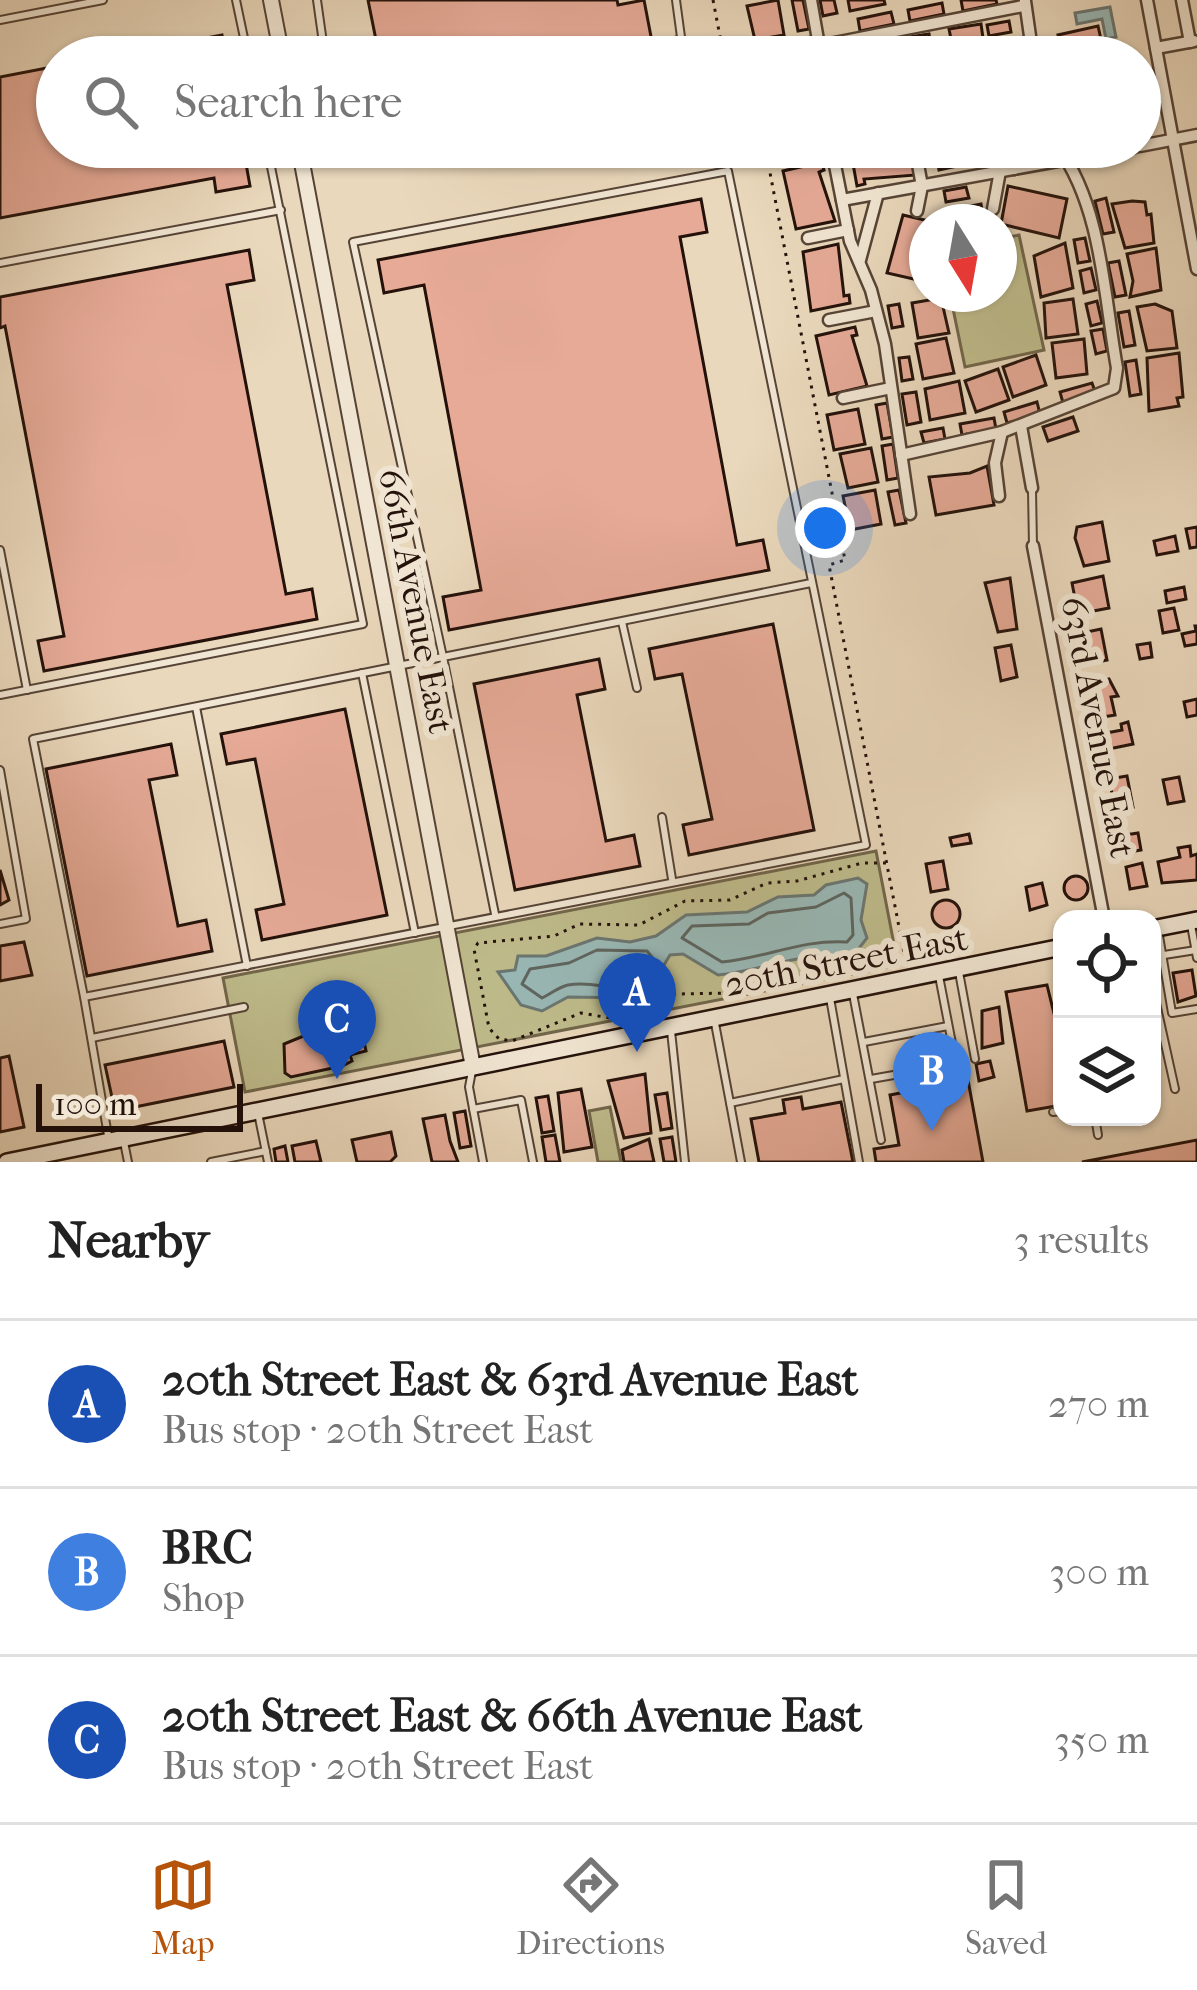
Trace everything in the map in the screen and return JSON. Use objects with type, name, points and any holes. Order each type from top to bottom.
[{"type":"main road","points":[[1161,927],[1194,921]]},
{"type":"main road","name":"20th Street East","points":[[7,1162],[1053,949]]},
{"type":"street","points":[[271,0],[278,36]]},
{"type":"street","points":[[811,0],[817,36]]},
{"type":"street","points":[[1147,0],[1154,36]]},
{"type":"street","points":[[1161,47],[1194,41],[1182,0]]},
{"type":"street","points":[[887,36],[1024,3],[1030,36]]},
{"type":"street","points":[[1161,77],[1197,269]]},
{"type":"street","points":[[1161,142],[1197,135]]},
{"type":"street","name":"66th Avenue East","points":[[303,168],[473,1067]]},
{"type":"street","points":[[836,168],[848,230],[877,311],[910,514]]},
{"type":"street","points":[[918,204],[919,168]]},
{"type":"street","points":[[842,200],[1018,168]]},
{"type":"street","points":[[901,455],[1021,426],[1105,396],[1117,382],[1089,210],[1071,168]]},
{"type":"street","points":[[995,204],[1007,170]]},
{"type":"street","points":[[859,262],[878,194]]},
{"type":"street","points":[[808,238],[848,230]]},
{"type":"street","points":[[829,320],[877,311]]},
{"type":"street","points":[[843,398],[891,388]]},
{"type":"street","points":[[1021,426],[1032,488]]},
{"type":"street","points":[[999,496],[994,463],[1002,432]]},
{"type":"street","name":"63rd Avenue East","points":[[1034,546],[1102,910]]},
{"type":"lane","points":[[0,20],[103,0]]},
{"type":"lane","points":[[236,0],[244,36]]},
{"type":"lane","points":[[317,0],[322,36]]},
{"type":"lane","points":[[676,0],[681,36]]},
{"type":"lane","points":[[0,695],[363,625],[272,168]]},
{"type":"lane","points":[[84,997],[672,879],[866,845],[728,171],[352,242],[495,914]]},
{"type":"lane","points":[[0,263],[281,210]]},
{"type":"lane","points":[[1032,488],[1034,546]]},
{"type":"lane","points":[[0,550],[27,690]]},
{"type":"lane","points":[[128,1162],[116,1140],[92,1038],[33,740],[811,583]]},
{"type":"lane","points":[[622,622],[637,688]]},
{"type":"lane","points":[[362,673],[415,933]]},
{"type":"lane","points":[[196,706],[247,966]]},
{"type":"lane","points":[[0,770],[26,919],[0,924]]},
{"type":"lane","points":[[662,817],[672,879]]},
{"type":"lane","points":[[1162,956],[1196,954],[1194,921]]},
{"type":"lane","points":[[1161,952],[1172,1013],[1197,1009]]},
{"type":"lane","points":[[959,968],[975,1059]]},
{"type":"lane","points":[[871,1079],[956,1064],[939,972]]},
{"type":"lane","points":[[852,990],[881,1140]]},
{"type":"lane","points":[[829,995],[859,1162]]},
{"type":"lane","points":[[92,1038],[244,1007]]},
{"type":"lane","points":[[714,1018],[741,1162]]},
{"type":"lane","points":[[1159,1018],[1175,1089]]},
{"type":"lane","points":[[864,1042],[948,1026]]},
{"type":"lane","points":[[670,1027],[685,1162]]},
{"type":"lane","points":[[473,1067],[473,1109],[483,1162]]},
{"type":"lane","points":[[730,1103],[844,1079]]},
{"type":"lane","points":[[473,1109],[521,1100],[533,1162]]},
{"type":"lane","points":[[258,1111],[268,1162]]},
{"type":"lane","points":[[1096,1126],[1098,1135]]},
{"type":"lane","points":[[211,1162],[266,1151]]},
{"type":"path","points":[[713,0],[720,36]]},
{"type":"path","points":[[769,168],[844,560],[829,565],[908,979]]},
{"type":"path","points":[[886,863],[862,863],[797,881],[767,883],[730,900],[685,901],[639,925],[580,924],[554,936],[478,944],[474,949],[489,1028],[500,1039],[512,1041],[580,1013],[610,1018],[642,1013],[675,994],[701,990],[731,994],[772,986],[801,970],[821,967],[845,973],[906,960]]},
{"type":"shaded area","points":[[1017,235],[1044,350],[965,367],[954,312],[1017,312]]},
{"type":"shaded area","points":[[876,851],[898,965],[245,1092],[223,978]]},
{"type":"shaded area","points":[[610,1107],[621,1162],[598,1162],[589,1111]]},
{"type":"water","points":[[1110,7],[1116,36],[1105,36],[1102,19],[1077,24],[1075,13]]},
{"type":"water","points":[[858,878],[867,884],[861,920],[867,938],[853,956],[802,958],[718,975],[683,954],[670,955],[653,983],[634,998],[568,997],[542,1011],[521,1005],[498,972],[515,970],[518,956],[546,956],[597,938],[630,942],[656,936],[686,915],[747,912],[778,897],[814,895],[826,885]]},
{"type":"building","points":[[368,0],[617,0],[618,5],[644,0],[651,36],[375,36]]},
{"type":"building","points":[[778,0],[784,35],[754,36],[747,6]]},
{"type":"building","points":[[792,0],[803,0],[809,29],[798,31]]},
{"type":"building","points":[[820,0],[834,0],[837,13],[823,16]]},
{"type":"building","points":[[848,0],[884,0],[885,4],[850,11]]},
{"type":"building","points":[[961,0],[996,0],[997,4],[963,11]]},
{"type":"building","points":[[942,3],[944,14],[910,21],[908,10]]},
{"type":"building","points":[[891,12],[894,24],[860,31],[858,19]]},
{"type":"building","points":[[1009,21],[1011,32],[989,36],[987,25]]},
{"type":"building","points":[[981,24],[983,36],[950,36],[949,29]]},
{"type":"building","points":[[1098,26],[1100,36],[1058,36]]},
{"type":"building","points":[[36,70],[36,168],[247,168],[250,186],[216,192],[214,178],[0,218],[0,77]]},
{"type":"building","points":[[824,168],[819,172],[835,221],[796,229],[783,171]]},
{"type":"building","points":[[854,168],[915,168],[916,175],[864,179],[865,184],[857,186]]},
{"type":"building","points":[[1008,186],[1067,199],[1059,238],[1017,228],[1017,204],[1005,204]]},
{"type":"building","points":[[966,187],[969,198],[946,202],[944,191]]},
{"type":"building","points":[[1106,198],[1114,232],[1103,234],[1095,201]]},
{"type":"building","points":[[701,199],[707,232],[680,237],[737,545],[763,540],[769,570],[449,630],[443,597],[481,590],[424,285],[384,293],[378,260]]},
{"type":"building","points":[[1145,202],[1154,243],[1125,248],[1112,204]]},
{"type":"building","points":[[903,215],[909,216],[909,278],[887,273]]},
{"type":"building","points":[[1085,238],[1090,261],[1078,263],[1074,240]]},
{"type":"building","points":[[1065,243],[1073,288],[1041,297],[1034,256]]},
{"type":"building","points":[[838,244],[844,296],[849,295],[850,303],[811,311],[803,252]]},
{"type":"building","points":[[1156,248],[1161,290],[1130,297],[1133,281],[1127,254]]},
{"type":"building","points":[[249,250],[254,280],[227,285],[286,594],[312,589],[317,619],[44,671],[38,641],[64,636],[5,326],[0,328],[0,297]]},
{"type":"building","points":[[1119,261],[1126,295],[1115,297],[1108,263]]},
{"type":"building","points":[[1091,268],[1096,290],[1084,293],[1080,271]]},
{"type":"building","points":[[1073,299],[1078,334],[1046,338],[1044,303]]},
{"type":"building","points":[[1097,301],[1102,323],[1091,326],[1086,304]]},
{"type":"building","points":[[899,304],[903,326],[892,328],[888,306]]},
{"type":"building","points":[[1155,304],[1172,311],[1177,348],[1147,351],[1137,307]]},
{"type":"building","points":[[1129,311],[1135,345],[1124,347],[1118,313]]},
{"type":"building","points":[[914,312],[944,312],[949,333],[918,338]]},
{"type":"building","points":[[855,327],[857,335],[852,336],[867,386],[829,395],[816,336]]},
{"type":"building","points":[[1103,329],[1107,351],[1096,354],[1091,331]]},
{"type":"building","points":[[946,338],[954,373],[923,379],[916,344]]},
{"type":"building","points":[[1084,339],[1087,374],[1056,378],[1052,343]]},
{"type":"building","points":[[1179,353],[1183,397],[1177,398],[1179,406],[1149,411],[1147,358]]},
{"type":"building","points":[[1036,355],[1046,385],[1013,397],[1003,367]]},
{"type":"building","points":[[909,357],[913,379],[902,381],[899,358]]},
{"type":"building","points":[[1136,360],[1141,394],[1130,396],[1125,362]]},
{"type":"building","points":[[998,369],[1009,400],[976,412],[965,381]]},
{"type":"building","points":[[959,381],[965,413],[930,420],[925,389]]},
{"type":"building","points":[[1092,383],[1096,394],[1063,403],[1060,392]]},
{"type":"building","points":[[916,392],[921,422],[907,425],[902,394]]},
{"type":"building","points":[[1037,402],[1040,414],[1007,423],[1004,412]]},
{"type":"building","points":[[887,403],[893,437],[882,439],[876,405]]},
{"type":"building","points":[[858,409],[865,444],[834,450],[827,415]]},
{"type":"building","points":[[1073,417],[1078,431],[1048,441],[1043,427]]},
{"type":"building","points":[[994,418],[996,429],[962,435],[960,424]]},
{"type":"building","points":[[943,428],[945,439],[924,443],[921,432]]},
{"type":"building","points":[[893,444],[898,478],[887,480],[882,446]]},
{"type":"building","points":[[871,448],[878,482],[848,488],[840,454]]},
{"type":"building","points":[[987,466],[994,505],[936,515],[929,477],[970,473]]},
{"type":"building","points":[[875,490],[881,524],[850,530],[843,496]]},
{"type":"building","points":[[899,490],[906,523],[895,525],[888,492]]},
{"type":"building","points":[[1102,522],[1109,561],[1084,566],[1075,538],[1077,527]]},
{"type":"building","points":[[1197,527],[1197,547],[1190,548],[1186,529]]},
{"type":"building","points":[[1175,536],[1178,551],[1157,555],[1154,541]]},
{"type":"building","points":[[1103,576],[1109,608],[1078,614],[1072,583]]},
{"type":"building","points":[[1010,578],[1017,629],[998,632],[985,583]]},
{"type":"building","points":[[1184,587],[1186,599],[1167,603],[1165,591]]},
{"type":"building","points":[[1174,608],[1179,630],[1163,633],[1159,611]]},
{"type":"building","points":[[773,624],[814,830],[689,855],[683,825],[712,819],[682,674],[655,679],[649,649]]},
{"type":"building","points":[[1197,626],[1197,644],[1185,646],[1182,634],[1196,631]]},
{"type":"building","points":[[1101,629],[1107,660],[1087,664],[1082,633]]},
{"type":"building","points":[[1150,643],[1152,657],[1140,659],[1137,645]]},
{"type":"building","points":[[1011,645],[1017,677],[1001,681],[995,648]]},
{"type":"building","points":[[599,659],[605,689],[577,695],[606,841],[634,835],[640,866],[515,890],[474,684]]},
{"type":"building","points":[[1109,679],[1118,696],[1111,697],[1115,715],[1097,718],[1090,683]]},
{"type":"building","points":[[1197,699],[1197,715],[1187,717],[1184,702]]},
{"type":"building","points":[[345,709],[387,915],[262,940],[256,910],[284,904],[255,759],[227,764],[221,734]]},
{"type":"building","points":[[1128,722],[1133,744],[1104,750],[1101,734],[1122,730],[1121,724]]},
{"type":"building","points":[[171,744],[177,775],[149,780],[178,926],[206,920],[212,951],[87,976],[46,769]]},
{"type":"building","points":[[1127,776],[1133,807],[1115,808],[1109,779]]},
{"type":"building","points":[[1179,777],[1184,801],[1168,804],[1163,780]]},
{"type":"building","points":[[1138,833],[1141,850],[1129,852],[1125,835]]},
{"type":"building","points":[[969,834],[971,843],[952,846],[950,838]]},
{"type":"building","points":[[1190,846],[1191,856],[1197,854],[1197,880],[1162,883],[1158,862],[1180,857],[1178,848]]},
{"type":"building","points":[[943,861],[948,889],[931,892],[926,864]]},
{"type":"building","points":[[1142,863],[1147,886],[1130,889],[1126,867]]},
{"type":"building","points":[[0,870],[9,900],[0,905]]},
{"type":"building","points":[[1076,876],[1085,879],[1085,897],[1076,900],[1067,897],[1064,888],[1067,879]]},
{"type":"building","points":[[1042,883],[1047,905],[1030,910],[1026,887]]},
{"type":"building","points":[[946,900],[956,904],[960,914],[956,924],[946,928],[936,924],[932,914],[936,904]]},
{"type":"building","points":[[24,942],[32,975],[0,981],[0,946]]},
{"type":"building","points":[[1192,970],[1196,996],[1178,1002],[1173,973]]},
{"type":"building","points":[[1047,985],[1053,1009],[1053,1107],[1027,1111],[1006,992]]},
{"type":"building","points":[[999,1007],[1003,1043],[982,1048],[982,1011]]},
{"type":"building","points":[[323,1028],[334,1034],[361,1028],[366,1051],[350,1055],[352,1061],[342,1066],[291,1077],[285,1073],[284,1044]]},
{"type":"building","points":[[224,1041],[234,1087],[115,1111],[105,1065]]},
{"type":"building","points":[[9,1056],[24,1127],[0,1132],[0,1058]]},
{"type":"building","points":[[990,1061],[994,1077],[979,1081],[976,1064]]},
{"type":"building","points":[[645,1074],[651,1133],[624,1138],[608,1081]]},
{"type":"building","points":[[968,1080],[983,1162],[876,1162],[874,1149],[899,1145],[890,1095]]},
{"type":"building","points":[[581,1089],[592,1147],[564,1152],[558,1093]]},
{"type":"building","points":[[667,1093],[672,1128],[661,1130],[655,1095]]},
{"type":"building","points":[[548,1096],[554,1131],[542,1133],[536,1098]]},
{"type":"building","points":[[801,1097],[803,1109],[841,1102],[853,1162],[759,1162],[751,1119],[785,1113],[783,1100]]},
{"type":"building","points":[[465,1111],[471,1146],[460,1148],[454,1113]]},
{"type":"building","points":[[445,1115],[458,1162],[432,1162],[423,1119]]},
{"type":"building","points":[[391,1132],[396,1156],[390,1162],[357,1162],[352,1140]]},
{"type":"building","points":[[555,1135],[560,1162],[546,1162],[542,1137]]},
{"type":"building","points":[[672,1137],[676,1162],[664,1162],[660,1139]]},
{"type":"building","points":[[649,1139],[654,1162],[624,1162],[622,1150]]},
{"type":"building","points":[[1197,1140],[1197,1162],[1082,1162]]},
{"type":"building","points":[[316,1141],[321,1162],[295,1162],[292,1146]]},
{"type":"building","points":[[285,1146],[288,1162],[276,1162],[274,1149]]},
{"type":"place","name":"20th Street East & 63rd Avenue East","points":[[637,1052]]},
{"type":"place","name":"20th Street East & 66th Avenue East","points":[[337,1079]]},
{"type":"place","name":"BRC","points":[[932,1131]]}]
